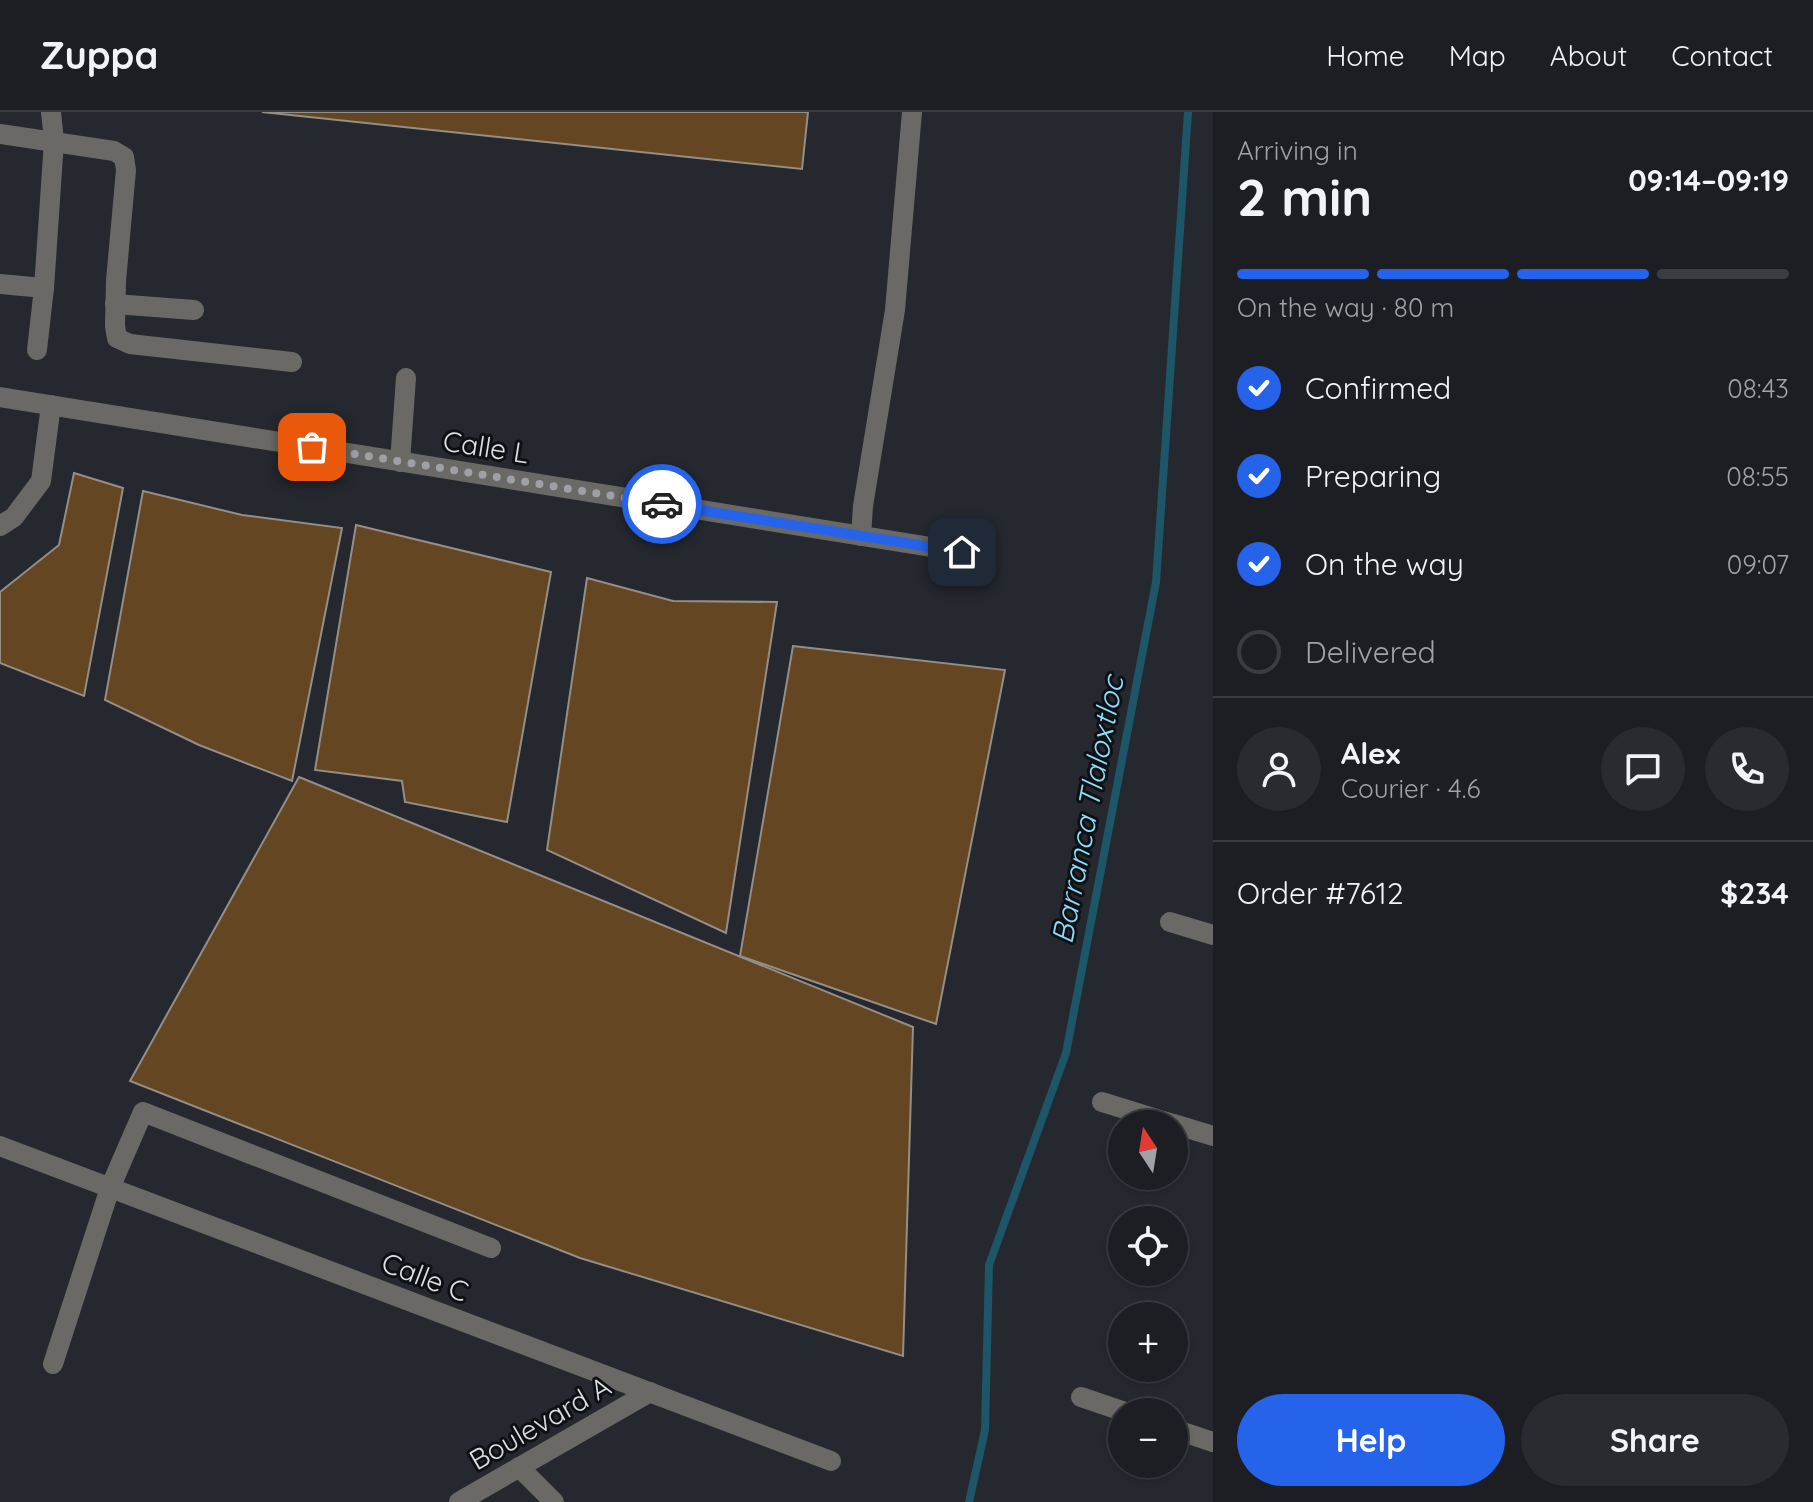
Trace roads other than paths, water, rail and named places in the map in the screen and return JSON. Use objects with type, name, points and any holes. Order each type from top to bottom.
[{"type":"street","points":[[37,350],[54,141],[51,112]]},
{"type":"street","points":[[861,536],[863,506],[895,310],[912,112]]},
{"type":"street","points":[[0,134],[114,151],[124,157],[126,170],[115,304],[117,338],[130,344],[292,362]]},
{"type":"street","points":[[0,284],[44,288]]},
{"type":"street","points":[[115,304],[194,310]]},
{"type":"street","points":[[400,462],[406,378]]},
{"type":"street","name":"Calle L","points":[[0,397],[962,552]]},
{"type":"street","points":[[0,526],[14,517],[41,481],[51,405]]},
{"type":"street","points":[[1170,922],[1213,935]]},
{"type":"street","points":[[1102,1102],[1128,1110]]},
{"type":"street","points":[[53,1364],[110,1188],[143,1112],[491,1248]]},
{"type":"street","points":[[1188,1128],[1213,1136]]},
{"type":"street","name":"Calle C","points":[[0,1146],[831,1461]]},
{"type":"street","name":"Boulevard A","points":[[459,1502],[650,1392]]},
{"type":"street","points":[[1081,1397],[1108,1406]]},
{"type":"street","points":[[1188,1434],[1213,1442]]},
{"type":"street","points":[[519,1467],[554,1502]]},
{"type":"waterway","name":"Barranca Tlaloxtloc","points":[[969,1502],[985,1430],[989,1265],[1066,1053],[1156,582],[1188,112]]}]
